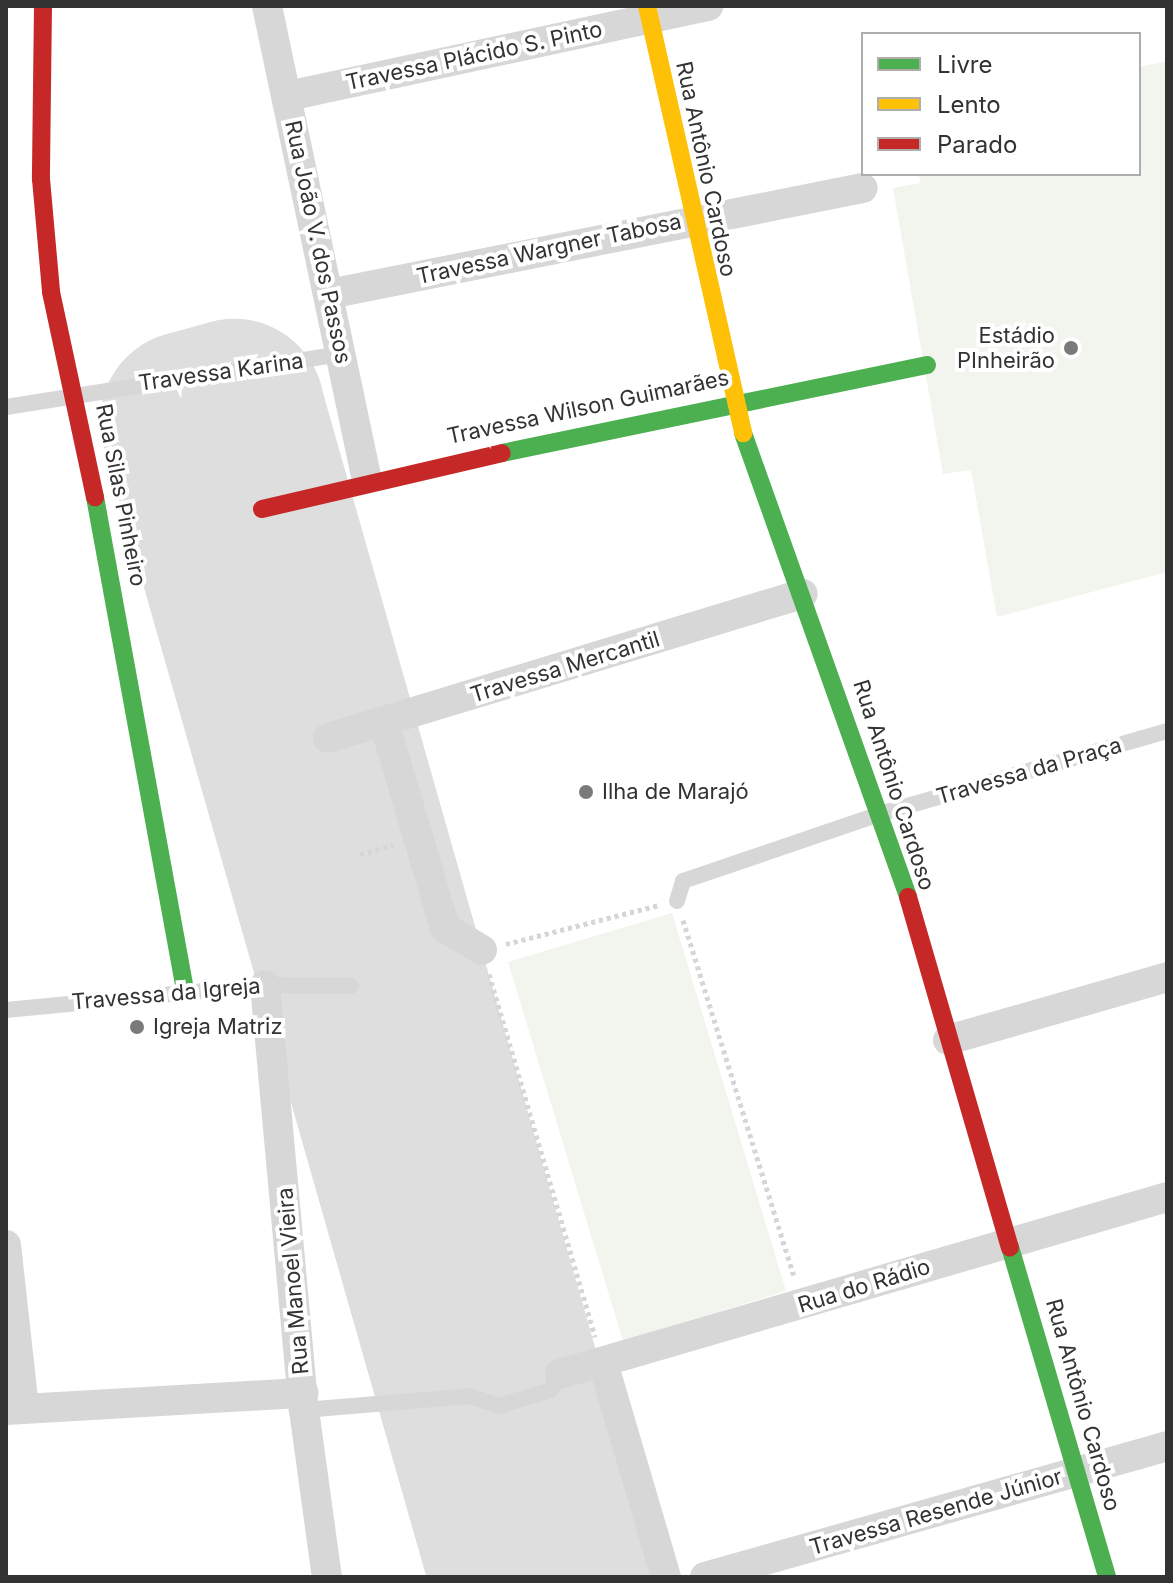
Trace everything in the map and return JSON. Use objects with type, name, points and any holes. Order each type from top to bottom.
[{"type":"street","name":"Rua Silas Pinheiro","points":[[43,6],[41,179],[51,292],[76,392],[166,852],[185,990]]},
{"type":"street","name":"Rua João V. dos Passos","points":[[267,6],[367,479]]},
{"type":"street","name":"Travessa Plácido S. Pinto","points":[[288,96],[649,12],[708,6]]},
{"type":"street","name":"Rua Antônio Cardoso","points":[[649,12],[731,400],[883,813],[948,1040],[1011,1241],[1107,1577]]},
{"type":"street","name":"Travessa Wargner Tabosa","points":[[329,294],[692,219],[863,188]]},
{"type":"street","name":"Travessa Wilson Guimarães","points":[[262,509],[367,479],[731,400],[927,365]]},
{"type":"street","name":"Travessa Mercantil","points":[[328,738],[803,594]]},
{"type":"street","points":[[384,722],[445,928],[482,950]]},
{"type":"street","points":[[948,1040],[1167,977]]},
{"type":"street","name":"Rua Manoel Vieira","points":[[265,985],[304,1401],[327,1577]]},
{"type":"street","name":"Rua do Rádio","points":[[560,1374],[1167,1197]]},
{"type":"street","points":[[6,1245],[15,1409],[304,1401]]},
{"type":"street","points":[[603,1363],[666,1577]]},
{"type":"street","name":"Travessa Resende Júnior","points":[[705,1577],[1167,1446]]},
{"type":"lane","name":"Travessa Karina","points":[[6,407],[76,392],[342,354]]},
{"type":"lane","name":"Travessa da Praça","points":[[677,901],[683,881],[883,813],[1167,731]]},
{"type":"lane","name":"Travessa da Igreja","points":[[6,1010],[185,990],[265,985],[351,986]]},
{"type":"lane","points":[[304,1401],[469,1396],[499,1406],[551,1390],[560,1374]]},
{"type":"path","points":[[603,1363],[482,950],[677,901],[803,1305]]},
{"type":"shaded area","name":"Estádio PInheirão","points":[[1167,61],[1167,572],[997,617],[971,470],[943,474],[893,188],[920,183],[919,176],[1141,176],[1141,67]]},
{"type":"shaded area","points":[[672,913],[786,1291],[623,1341],[508,962]]},
{"type":"runway","points":[[520,1577],[190,421],[234,409],[567,1577]]},
{"type":"traffic: fast","points":[[502,453],[927,365]]},
{"type":"traffic: fast","points":[[743,433],[908,897]]},
{"type":"traffic: fast","points":[[95,497],[185,990]]},
{"type":"traffic: fast","points":[[1010,1247],[1107,1577]]},
{"type":"traffic: slow","points":[[647,6],[743,433]]},
{"type":"traffic: jam","points":[[43,6],[41,179],[51,292],[95,497]]},
{"type":"traffic: jam","points":[[262,509],[502,453]]},
{"type":"traffic: jam","points":[[908,897],[1010,1247]]},
{"type":"place","name":"Estádio PInheirão","points":[[1071,348]]},
{"type":"place","name":"Ilha de Marajó","points":[[586,792]]},
{"type":"place","name":"Igreja Matriz","points":[[137,1027]]}]
